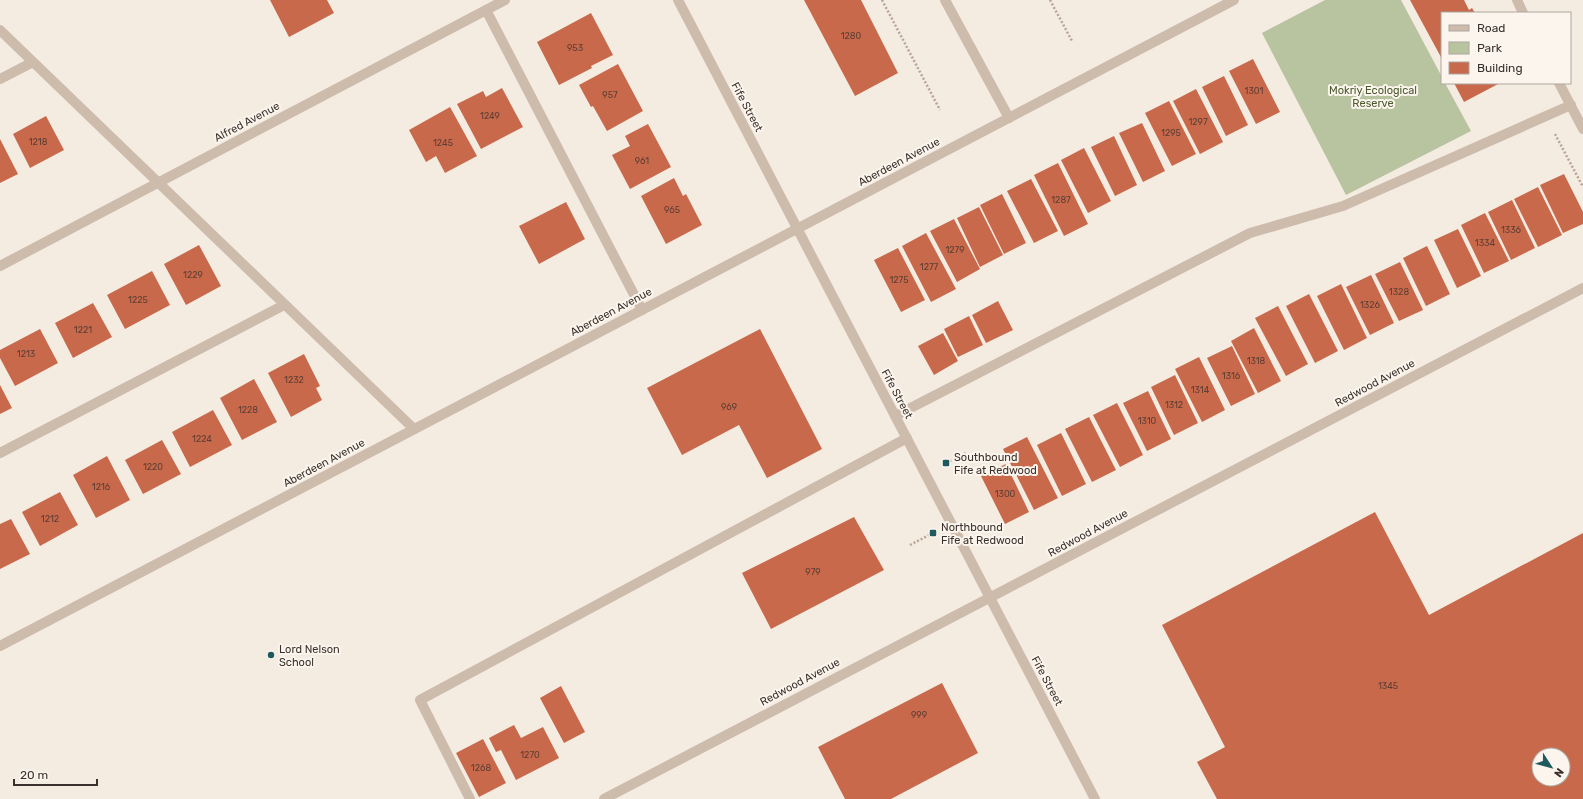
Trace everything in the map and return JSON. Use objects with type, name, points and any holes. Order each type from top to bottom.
[{"type":"street","name":"Alfred Avenue","points":[[0,266],[505,0]]},
{"type":"street","name":"Fife Street","points":[[678,0],[1096,799]]},
{"type":"street","points":[[945,0],[1009,118]]},
{"type":"street","name":"Aberdeen Avenue","points":[[0,646],[1234,0]]},
{"type":"street","points":[[1517,0],[1523,12]]},
{"type":"street","points":[[486,10],[642,310]]},
{"type":"street","points":[[0,30],[414,429]]},
{"type":"street","points":[[0,79],[33,62]]},
{"type":"street","points":[[1560,84],[1583,129]]},
{"type":"street","points":[[895,416],[1250,232],[1343,206],[1571,105]]},
{"type":"street","name":"Redwood Avenue","points":[[604,799],[1583,288]]},
{"type":"street","points":[[0,453],[284,305]]},
{"type":"street","points":[[470,799],[420,700],[907,438]]},
{"type":"path","points":[[882,0],[940,110]]},
{"type":"path","points":[[1050,0],[1072,41]]},
{"type":"path","points":[[1546,115],[1583,187]]},
{"type":"path","points":[[946,463],[966,453]]},
{"type":"path","points":[[910,545],[933,533]]},
{"type":"green space","name":"Mokriy Ecological Reserve","points":[[1325,0],[1401,0],[1441,75],[1441,84],[1446,84],[1471,131],[1346,195],[1262,33]]},
{"type":"building","points":[[270,0],[327,0],[334,13],[289,37]]},
{"type":"building","points":[[804,0],[861,0],[898,73],[855,96]]},
{"type":"building","points":[[1410,0],[1464,0],[1469,10],[1472,8],[1474,12],[1441,12],[1441,57]]},
{"type":"building","points":[[591,13],[613,55],[559,85],[537,42]]},
{"type":"building","points":[[1253,59],[1280,112],[1256,124],[1229,71]]},
{"type":"building","points":[[618,64],[643,111],[607,131],[579,85]]},
{"type":"building","points":[[1224,76],[1248,125],[1226,136],[1202,87]]},
{"type":"building","points":[[1455,84],[1498,84],[1464,102]]},
{"type":"building","points":[[502,88],[523,127],[481,149],[457,104],[483,91],[486,97]]},
{"type":"building","points":[[1196,89],[1223,142],[1200,154],[1173,101]]},
{"type":"building","points":[[1169,101],[1196,154],[1172,166],[1145,113]]},
{"type":"building","points":[[450,107],[477,156],[445,173],[436,156],[426,162],[409,130]]},
{"type":"building","points":[[46,116],[64,150],[30,168],[13,134]]},
{"type":"building","points":[[1142,123],[1165,171],[1143,182],[1119,133]]},
{"type":"building","points":[[648,124],[671,167],[630,189],[612,155],[630,146],[625,136]]},
{"type":"building","points":[[1114,136],[1137,185],[1115,196],[1091,147]]},
{"type":"building","points":[[0,139],[18,174],[0,183]]},
{"type":"building","points":[[1084,148],[1111,201],[1088,213],[1061,160]]},
{"type":"building","points":[[1058,163],[1088,224],[1064,236],[1034,175]]},
{"type":"building","points":[[1564,174],[1583,212],[1583,224],[1563,233],[1540,185]]},
{"type":"building","points":[[674,178],[683,196],[686,194],[702,225],[666,244],[641,196]]},
{"type":"building","points":[[1031,179],[1058,231],[1034,243],[1007,191]]},
{"type":"building","points":[[1538,187],[1562,235],[1538,247],[1514,199]]},
{"type":"building","points":[[1002,194],[1026,243],[1004,254],[980,205]]},
{"type":"building","points":[[1512,200],[1535,248],[1511,260],[1488,212]]},
{"type":"building","points":[[566,202],[585,239],[539,264],[519,226]]},
{"type":"building","points":[[979,207],[1003,255],[980,267],[957,218]]},
{"type":"building","points":[[1485,213],[1509,261],[1484,273],[1461,225]]},
{"type":"building","points":[[954,219],[980,269],[957,282],[930,231]]},
{"type":"building","points":[[1458,229],[1481,276],[1457,288],[1434,240]]},
{"type":"building","points":[[926,233],[956,289],[931,302],[902,246]]},
{"type":"building","points":[[199,245],[221,286],[186,305],[164,264]]},
{"type":"building","points":[[1427,246],[1450,294],[1426,306],[1403,258]]},
{"type":"building","points":[[898,248],[925,300],[901,312],[874,260]]},
{"type":"building","points":[[1400,262],[1423,310],[1399,321],[1375,274]]},
{"type":"building","points":[[152,271],[170,305],[125,329],[107,295]]},
{"type":"building","points":[[1371,275],[1394,323],[1370,335],[1346,287]]},
{"type":"building","points":[[1341,284],[1367,338],[1344,350],[1317,296]]},
{"type":"building","points":[[1309,294],[1338,351],[1315,363],[1286,306]]},
{"type":"building","points":[[998,301],[1013,330],[986,343],[972,315]]},
{"type":"building","points":[[93,303],[112,337],[73,358],[55,323]]},
{"type":"building","points":[[1278,306],[1308,364],[1286,376],[1255,318]]},
{"type":"building","points":[[969,316],[983,345],[958,357],[944,329]]},
{"type":"building","points":[[1254,328],[1281,381],[1258,393],[1231,341]]},
{"type":"building","points":[[40,329],[58,363],[15,386],[0,358],[0,350]]},
{"type":"building","points":[[760,329],[822,449],[767,478],[739,425],[682,455],[647,388]]},
{"type":"building","points":[[943,333],[958,361],[934,375],[918,346]]},
{"type":"building","points":[[1232,346],[1255,394],[1231,406],[1207,358]]},
{"type":"building","points":[[304,354],[320,386],[316,388],[322,400],[291,417],[268,373]]},
{"type":"building","points":[[1199,357],[1225,410],[1202,422],[1175,369]]},
{"type":"building","points":[[1175,375],[1198,423],[1174,435],[1151,387]]},
{"type":"building","points":[[254,379],[277,422],[242,440],[220,398]]},
{"type":"building","points":[[0,385],[12,408],[0,414]]},
{"type":"building","points":[[1148,391],[1171,439],[1147,451],[1123,403]]},
{"type":"building","points":[[1117,403],[1143,455],[1120,467],[1093,415]]},
{"type":"building","points":[[213,410],[232,445],[190,467],[172,432]]},
{"type":"building","points":[[1089,417],[1116,470],[1092,482],[1065,429]]},
{"type":"building","points":[[1061,433],[1086,484],[1062,496],[1037,445]]},
{"type":"building","points":[[1027,437],[1058,498],[1034,510],[1003,449]]},
{"type":"building","points":[[162,440],[181,474],[143,494],[125,460]]},
{"type":"building","points":[[107,456],[130,500],[96,518],[73,475]]},
{"type":"building","points":[[1006,464],[1029,512],[1005,524],[981,476]]},
{"type":"building","points":[[60,492],[78,525],[40,546],[22,512]]},
{"type":"building","points":[[1375,512],[1429,615],[1583,533],[1583,799],[1217,799],[1197,762],[1225,747],[1162,625]]},
{"type":"building","points":[[854,517],[884,570],[771,629],[742,573]]},
{"type":"building","points":[[11,519],[30,554],[0,569],[0,524]]},
{"type":"building","points":[[942,683],[978,753],[891,799],[845,799],[818,747]]},
{"type":"building","points":[[561,686],[585,732],[564,743],[540,698]]},
{"type":"building","points":[[514,725],[521,738],[543,727],[559,758],[516,780],[501,750],[496,752],[489,738]]},
{"type":"building","points":[[483,739],[506,783],[479,797],[456,753]]},
{"type":"place","name":"Southbound Fife at Redwood","points":[[946,463]]},
{"type":"place","name":"Northbound Fife at Redwood","points":[[933,533]]},
{"type":"place","name":"Lord Nelson School","points":[[271,655]]}]
